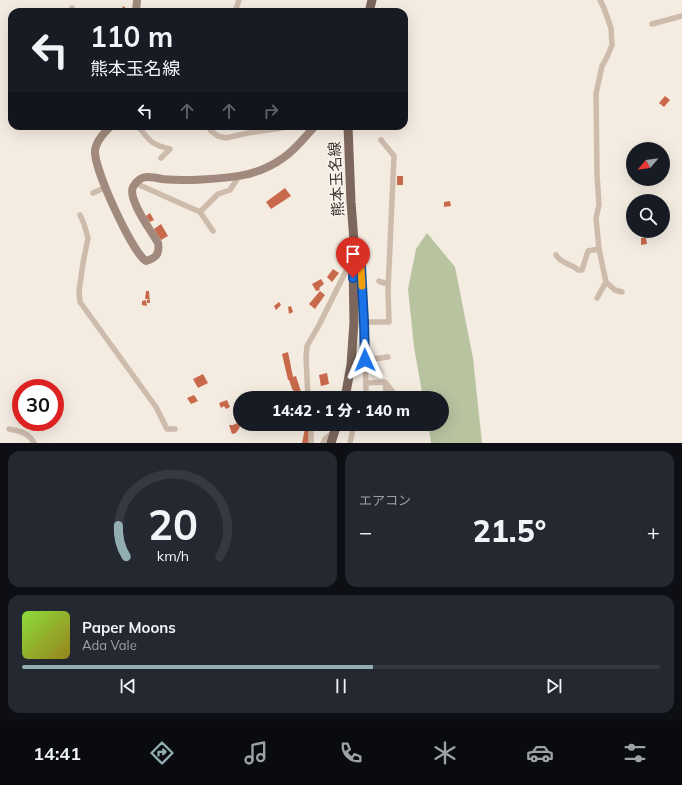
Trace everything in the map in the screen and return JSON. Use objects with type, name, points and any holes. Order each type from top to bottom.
[{"type":"main road","name":"熊本玉名線","points":[[346,391],[351,365],[354,322],[353,264],[355,254],[348,130]]},
{"type":"main road","points":[[331,443],[335,431]]},
{"type":"street","points":[[600,0],[611,28],[612,45],[602,66],[596,94],[599,205],[596,218],[599,249],[606,282],[615,290],[622,292]]},
{"type":"street","points":[[652,24],[682,16]]},
{"type":"street","points":[[107,130],[98,140],[95,151],[96,161],[104,188],[139,254],[146,261],[157,255],[159,249],[158,243],[134,203],[131,194],[135,183],[147,177],[177,180],[249,175],[284,158],[309,130]]},
{"type":"street","points":[[141,130],[150,142],[170,149],[161,158]]},
{"type":"street","points":[[210,130],[218,136],[226,138],[268,130]]},
{"type":"street","points":[[364,322],[389,322],[388,284],[394,156],[381,140]]},
{"type":"street","points":[[200,212],[218,194],[230,190],[238,176]]},
{"type":"street","points":[[135,183],[200,212],[213,231]]},
{"type":"street","points":[[93,193],[104,188]]},
{"type":"street","points":[[80,215],[88,238],[79,291],[80,302],[156,407],[167,429],[174,429]]},
{"type":"street","points":[[556,255],[559,260],[574,266],[578,270],[582,270],[588,251],[599,249]]},
{"type":"street","points":[[355,254],[361,267],[366,391]]},
{"type":"street","points":[[308,391],[307,346],[320,325],[355,254]]},
{"type":"street","points":[[379,280],[388,284]]},
{"type":"street","points":[[597,298],[606,282]]},
{"type":"street","points":[[365,360],[388,357]]},
{"type":"street","points":[[366,383],[385,382]]},
{"type":"street","points":[[385,382],[392,391]]},
{"type":"street","points":[[385,382],[386,391]]},
{"type":"street","points":[[9,429],[24,432],[33,440],[34,443]]},
{"type":"street","points":[[311,431],[311,443]]},
{"type":"street","points":[[323,443],[333,431]]},
{"type":"street","points":[[350,443],[353,431]]},
{"type":"green space","points":[[427,233],[455,267],[473,358],[482,443],[431,443],[429,431],[449,431],[449,391],[422,391],[414,347],[408,289],[416,249]]},
{"type":"building","points":[[665,96],[670,100],[664,107],[659,103]]},
{"type":"building","points":[[397,176],[403,176],[403,185],[397,185]]},
{"type":"building","points":[[285,188],[291,196],[271,209],[266,202]]},
{"type":"building","points":[[450,201],[451,206],[444,207],[444,202]]},
{"type":"building","points":[[150,213],[154,220],[150,222],[146,216]]},
{"type":"building","points":[[161,224],[168,236],[161,240],[154,229]]},
{"type":"building","points":[[641,238],[646,238],[647,244],[641,245]]},
{"type":"building","points":[[333,269],[339,273],[332,282],[327,277]]},
{"type":"building","points":[[321,279],[324,284],[319,288],[320,290],[316,291],[312,284]]},
{"type":"building","points":[[146,291],[149,291],[150,303],[147,303],[147,300],[149,299],[145,299]]},
{"type":"building","points":[[320,291],[325,295],[315,309],[309,304]]},
{"type":"building","points":[[146,300],[147,306],[142,305],[142,301]]},
{"type":"building","points":[[279,302],[281,305],[276,310],[274,306]]},
{"type":"building","points":[[291,306],[293,312],[289,314],[288,307]]},
{"type":"building","points":[[288,352],[293,377],[296,376],[301,391],[293,391],[288,380],[282,354]]},
{"type":"building","points":[[327,373],[329,384],[321,386],[319,375]]},
{"type":"building","points":[[203,374],[208,383],[198,388],[193,379]]},
{"type":"building","points":[[194,395],[198,401],[191,404],[187,398]]},
{"type":"building","points":[[227,400],[230,407],[226,409],[224,406],[221,408],[219,403]]},
{"type":"building","points":[[229,425],[233,425],[233,431],[237,431],[236,433],[232,434]]},
{"type":"building","points":[[305,431],[310,431],[309,443],[302,443]]},
{"type":"slow traffic","points":[[358,260],[361,267],[362,286]]},
{"type":"route","points":[[353,278],[355,254],[361,267],[365,360]]}]
